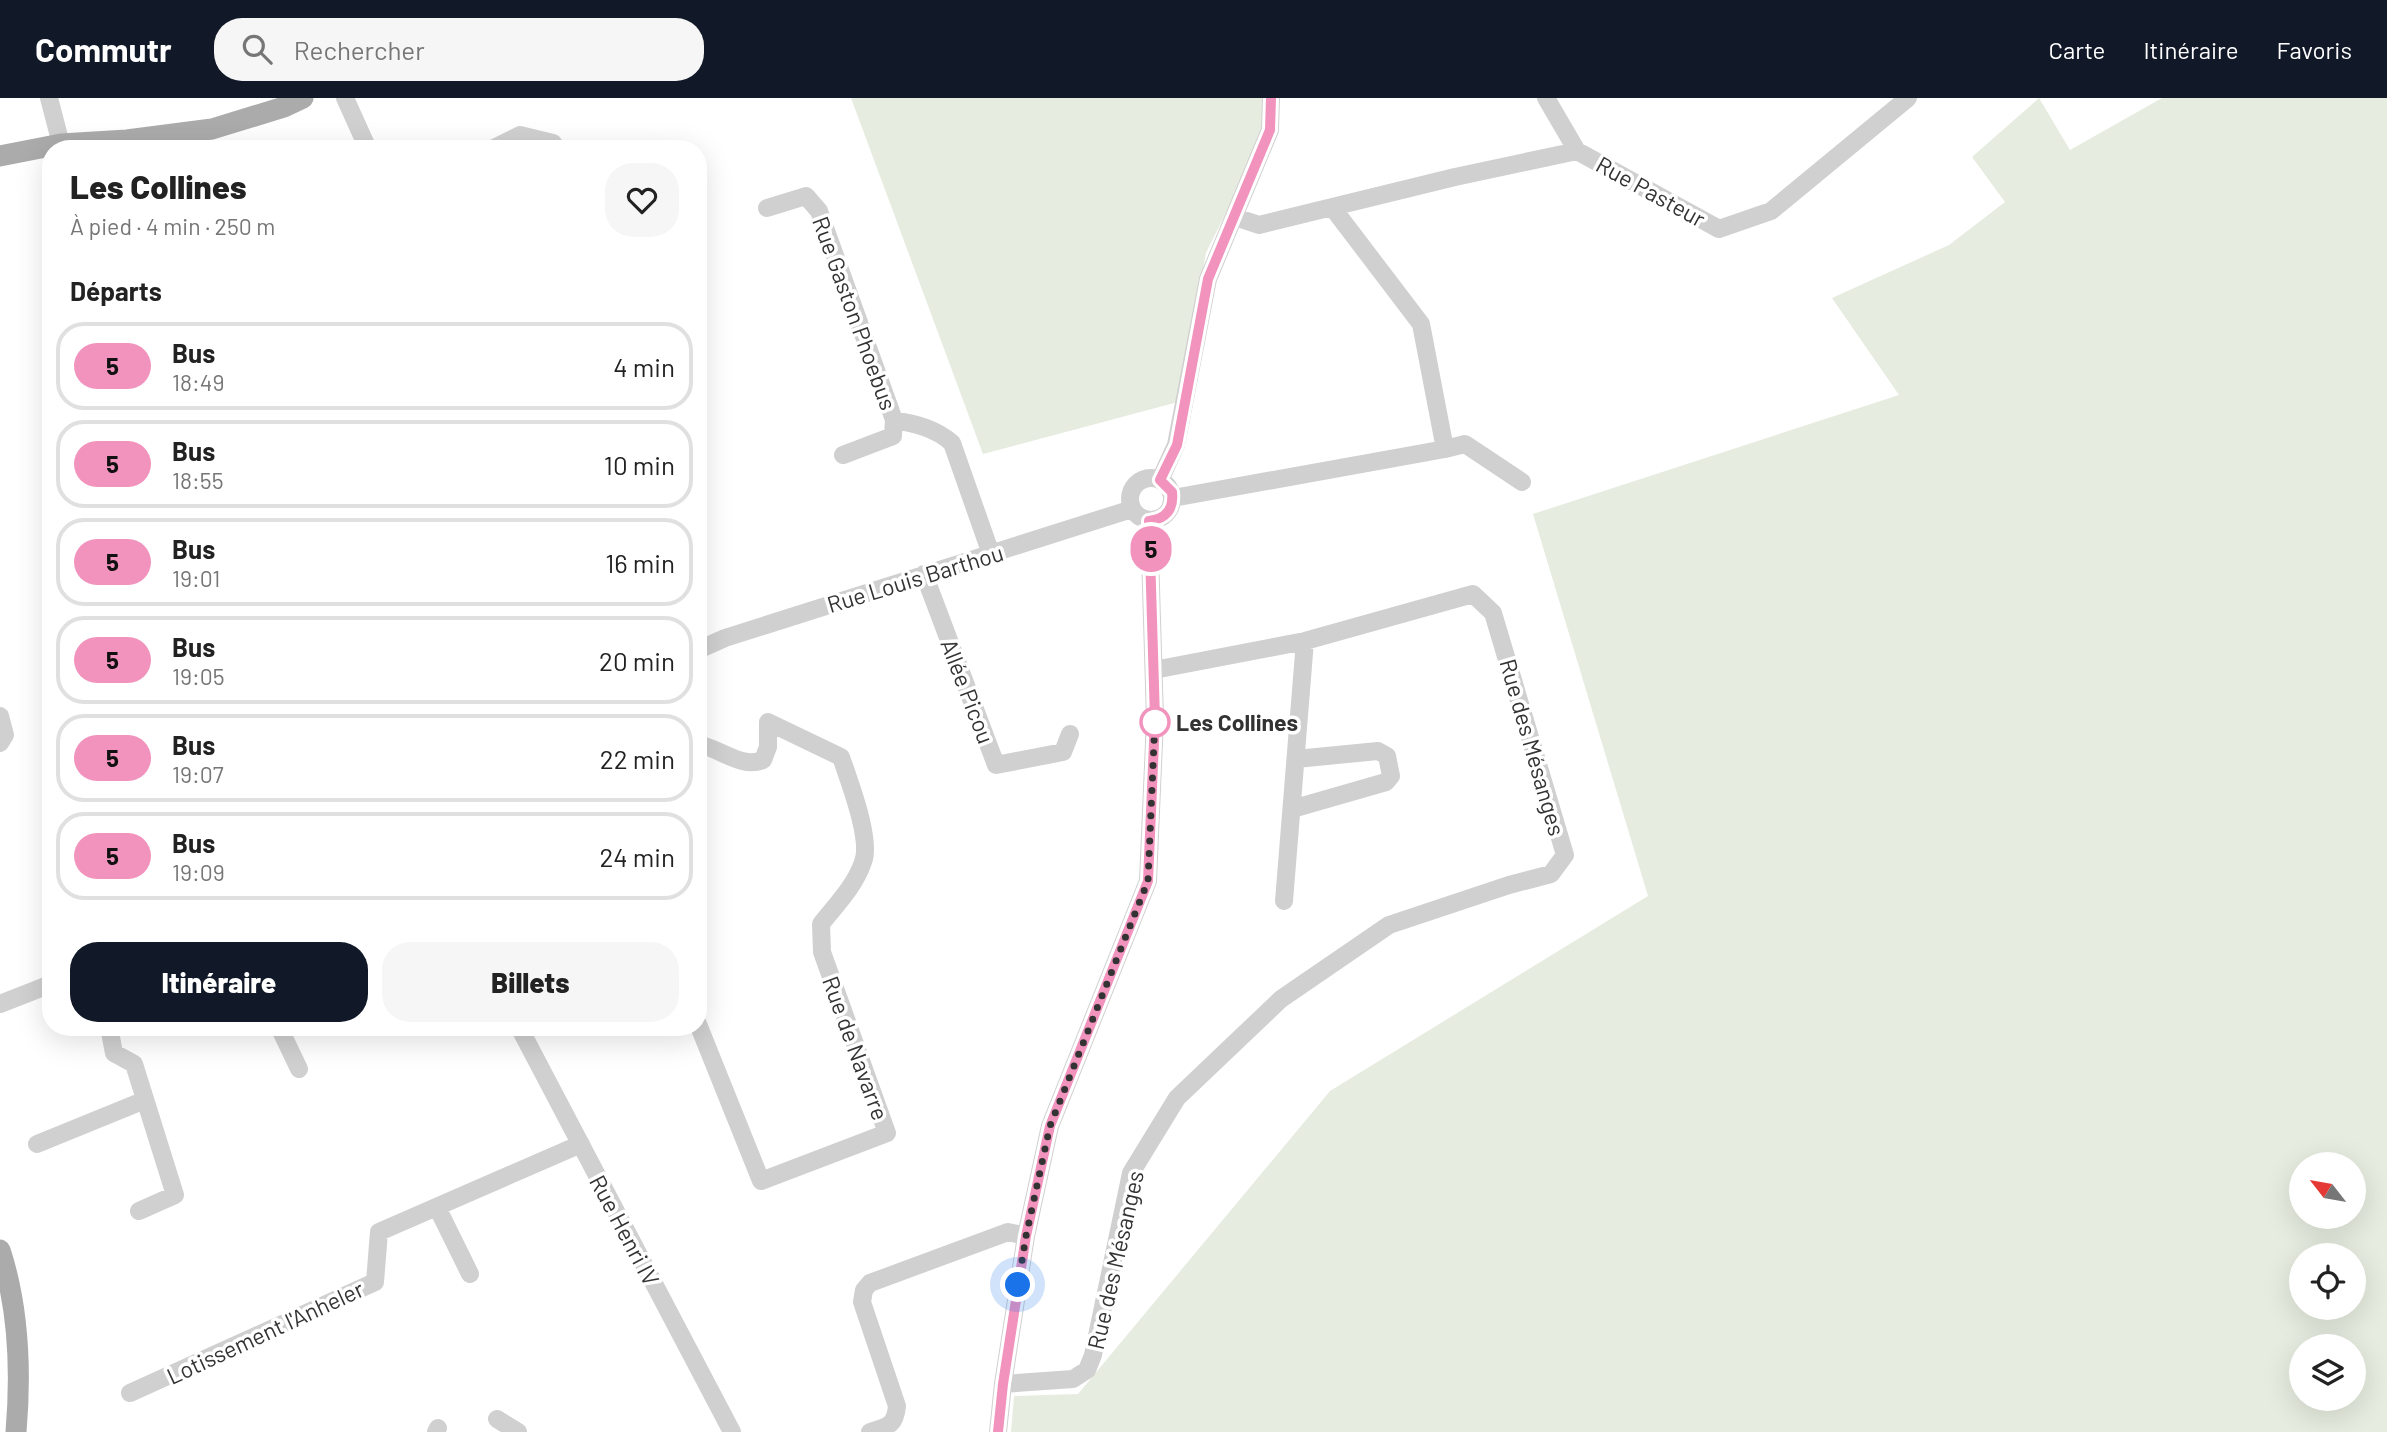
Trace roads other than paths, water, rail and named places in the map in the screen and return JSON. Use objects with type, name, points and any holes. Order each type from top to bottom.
[{"type":"main road","points":[[155,140],[212,129],[284,107],[303,98]]},
{"type":"main road","points":[[0,156],[42,148]]},
{"type":"main road","points":[[0,1251],[12,1304],[18,1360],[16,1432]]},
{"type":"street","points":[[49,98],[60,140]]},
{"type":"street","points":[[345,98],[364,140]]},
{"type":"street","points":[[1160,480],[1177,445],[1208,279],[1270,130],[1270,98]]},
{"type":"street","points":[[1546,98],[1577,151]]},
{"type":"street","name":"Rue Pasteur","points":[[1235,217],[1259,225],[1577,151],[1719,229],[1771,211],[1908,98]]},
{"type":"street","points":[[510,140],[520,135],[541,140]]},
{"type":"street","name":"Rue Gaston Phoebus","points":[[768,208],[806,196],[819,211],[894,420],[941,433],[952,443],[992,554]]},
{"type":"street","points":[[1332,207],[1421,324],[1445,449]]},
{"type":"street","points":[[843,455],[893,436],[894,420]]},
{"type":"street","points":[[1172,498],[1465,444],[1522,482]]},
{"type":"street","points":[[1147,478],[1160,480],[1169,487],[1172,498],[1169,512],[1157,520],[1149,521],[1136,515],[1130,496],[1136,485],[1147,478]]},
{"type":"street","name":"Rue Louis Barthou","points":[[707,646],[724,638],[1132,509]]},
{"type":"street","points":[[998,1432],[1026,1236],[1050,1126],[1148,881],[1155,719],[1149,521]]},
{"type":"street","name":"Allée Picou","points":[[924,574],[996,765],[1063,752],[1070,734]]},
{"type":"street","name":"Rue des Mésanges","points":[[1003,1384],[1073,1379],[1087,1370],[1093,1355],[1131,1173],[1177,1098],[1281,999],[1389,925],[1508,885],[1551,874],[1565,855],[1493,613],[1473,594],[1305,641],[1154,670]]},
{"type":"street","points":[[1284,901],[1305,641]]},
{"type":"street","points":[[0,716],[5,735],[0,743]]},
{"type":"street","name":"Rue de Navarre","points":[[703,1036],[761,1181],[887,1133],[822,952],[821,924],[848,890],[865,860],[862,820],[842,757],[768,722],[768,747],[763,760],[755,763],[738,760],[707,748]]},
{"type":"street","points":[[1292,809],[1386,782],[1391,776],[1387,756],[1378,751],[1296,759]]},
{"type":"street","points":[[0,1004],[42,988]]},
{"type":"street","points":[[111,1036],[114,1053],[134,1064],[175,1195],[139,1212]]},
{"type":"street","points":[[283,1036],[299,1069]]},
{"type":"street","name":"Rue Henri IV","points":[[524,1036],[732,1432]]},
{"type":"street","points":[[37,1144],[145,1100]]},
{"type":"street","name":"Lotissement l'Anheler","points":[[130,1393],[375,1282],[379,1232],[581,1144]]},
{"type":"street","points":[[437,1207],[470,1275]]},
{"type":"street","points":[[870,1432],[889,1426],[895,1419],[897,1406],[862,1301],[864,1290],[870,1283],[1008,1232],[1026,1236]]},
{"type":"street","points":[[497,1419],[518,1432]]},
{"type":"place","name":"Les Collines","points":[[1155,722]]}]
